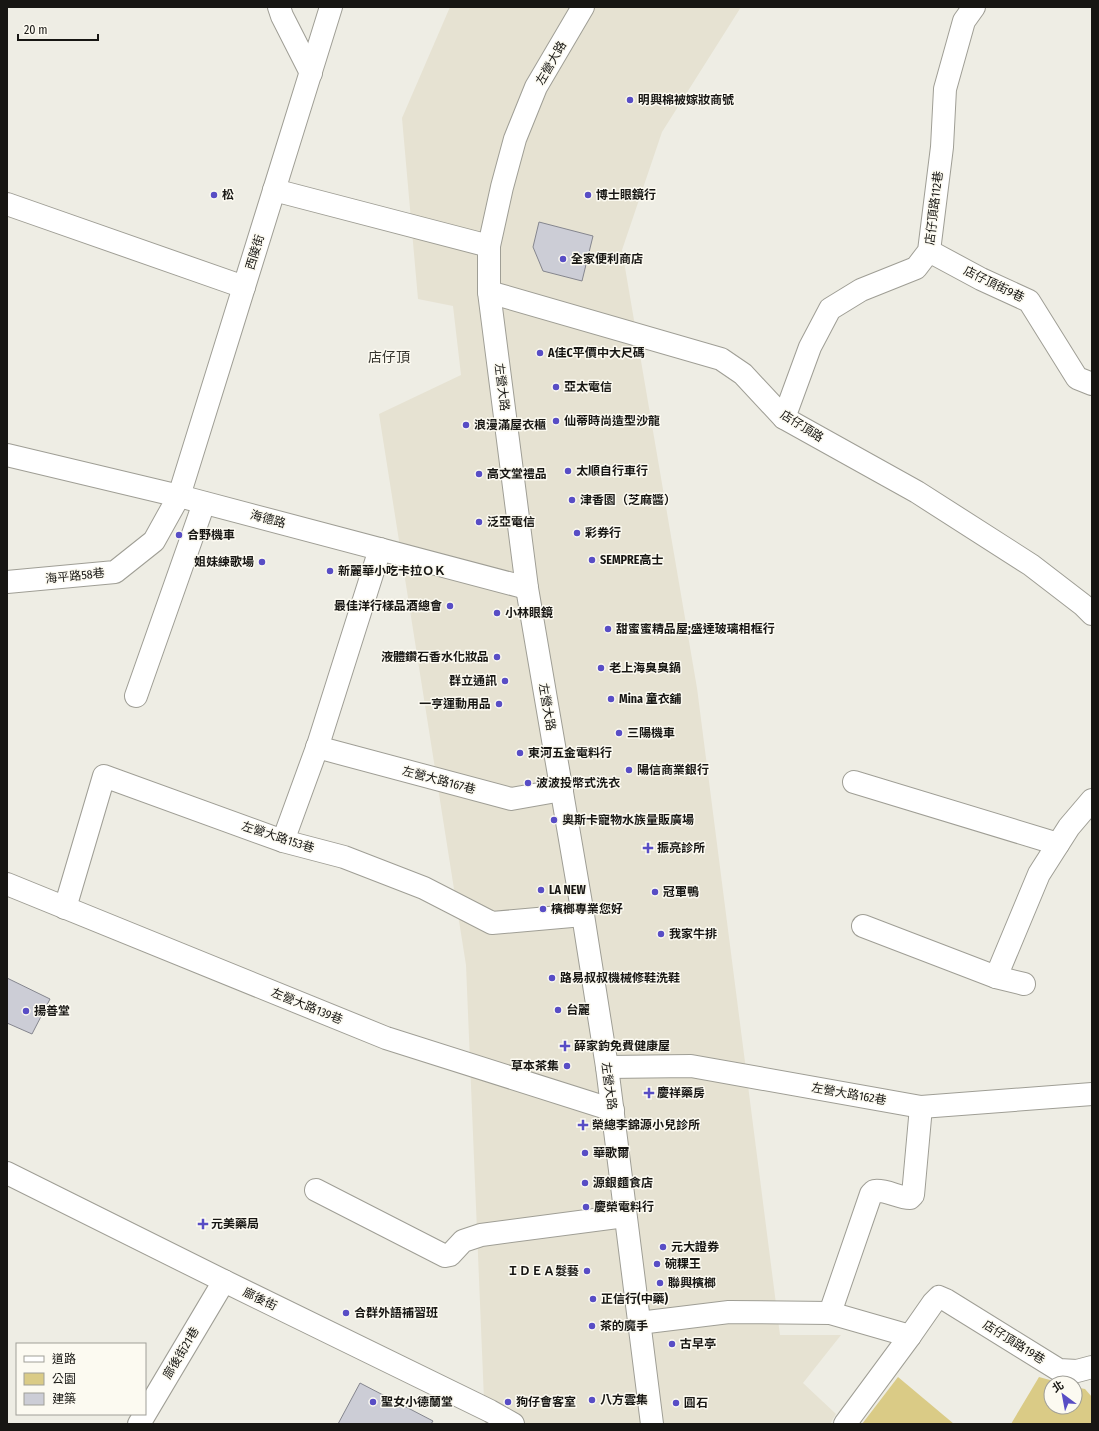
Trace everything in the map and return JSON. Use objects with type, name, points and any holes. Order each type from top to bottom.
[{"type":"street","points":[[279,7],[282,16],[311,73]]},
{"type":"street","name":"西陵街","points":[[179,496],[331,7]]},
{"type":"street","name":"左營大路","points":[[584,7],[536,87],[515,139],[502,187],[489,246],[489,292],[527,588],[583,915],[607,1067],[652,1424]]},
{"type":"street","name":"店仔頂路112巷","points":[[784,418],[810,346],[830,309],[861,290],[916,268],[929,251],[942,147],[945,89],[964,21],[974,7]]},
{"type":"street","points":[[274,190],[489,246]]},
{"type":"street","points":[[7,204],[244,287]]},
{"type":"street","name":"店仔頂街9巷","points":[[929,251],[981,279],[1029,301],[1077,378],[1092,384]]},
{"type":"street","name":"店仔頂路","points":[[489,292],[721,359],[743,374],[784,418],[917,492],[1089,603]]},
{"type":"street","name":"海德路","points":[[7,455],[179,496],[527,588]]},
{"type":"street","name":"海平路58巷","points":[[7,582],[115,572],[154,540],[179,496]]},
{"type":"street","points":[[136,696],[204,503]]},
{"type":"street","points":[[283,840],[317,747],[380,549]]},
{"type":"street","name":"左營大路167巷","points":[[317,747],[511,799],[562,790]]},
{"type":"street","name":"左營大路153巷","points":[[65,908],[104,776],[283,840],[344,857],[417,886],[492,923],[583,915]]},
{"type":"street","points":[[854,782],[1058,844]]},
{"type":"street","points":[[996,978],[1039,874],[1069,827],[1092,800]]},
{"type":"street","name":"左營大路139巷","points":[[7,884],[386,1038],[612,1110]]},
{"type":"street","points":[[863,926],[996,978],[1024,984]]},
{"type":"street","name":"左營大路162巷","points":[[607,1067],[691,1066],[921,1107],[1092,1094]]},
{"type":"street","points":[[830,1313],[871,1194],[874,1191],[880,1190],[905,1198],[910,1198],[913,1195],[921,1107]]},
{"type":"street","name":"廍後街","points":[[7,1174],[490,1411],[513,1424]]},
{"type":"street","points":[[316,1190],[445,1256],[450,1254],[463,1241],[481,1235],[626,1216]]},
{"type":"street","name":"廍後街21巷","points":[[146,1412],[224,1281]]},
{"type":"street","name":"店仔頂路19巷","points":[[910,1336],[933,1303],[939,1297],[1059,1370],[1077,1371],[1092,1367]]},
{"type":"street","points":[[639,1323],[729,1312],[830,1313],[910,1336],[845,1424]]},
{"type":"street","name":"廍後街21巷","points":[[139,1424],[144,1415]]},
{"type":"shaded area","points":[[450,7],[741,7],[662,132],[622,250],[697,688],[780,1335],[841,1335],[803,1383],[836,1414],[830,1424],[485,1424],[466,965],[379,414],[461,375],[453,306],[418,299],[402,118]]},
{"type":"green space","points":[[898,1377],[954,1424],[862,1424]]},
{"type":"green space","points":[[1039,1377],[1043,1378],[1043,1415],[1083,1415],[1083,1389],[1092,1397],[1092,1424],[1011,1424]]},
{"type":"building","name":"全家便利商店","points":[[539,222],[593,236],[582,281],[543,271],[533,247]]},
{"type":"building","name":"揚善堂","points":[[7,978],[50,999],[32,1034],[7,1023]]},
{"type":"building","name":"聖女小德蘭堂","points":[[360,1383],[433,1421],[431,1424],[338,1424]]},
{"type":"place","name":"明興棉被嫁妝商號","points":[[630,100]]},
{"type":"place","name":"松","points":[[214,195]]},
{"type":"place","name":"博士眼鏡行","points":[[588,195]]},
{"type":"place","name":"全家便利商店","points":[[563,259]]},
{"type":"place","name":"A佳C平價中大尺碼","points":[[540,353]]},
{"type":"place","name":"亞太電信","points":[[556,387]]},
{"type":"place","name":"仙蒂時尚造型沙龍","points":[[556,421]]},
{"type":"place","name":"浪漫滿屋衣櫃","points":[[466,425]]},
{"type":"place","name":"太順自行車行","points":[[568,471]]},
{"type":"place","name":"高文堂禮品","points":[[479,474]]},
{"type":"place","name":"津香園（芝麻醬）","points":[[572,500]]},
{"type":"place","name":"泛亞電信","points":[[479,522]]},
{"type":"place","name":"彩券行","points":[[577,533]]},
{"type":"place","name":"合野機車","points":[[179,535]]},
{"type":"place","name":"SEMPRE高士","points":[[592,560]]},
{"type":"place","name":"姐妹練歌場","points":[[262,562]]},
{"type":"place","name":"新麗華小吃卡拉ＯＫ","points":[[330,571]]},
{"type":"place","name":"最佳洋行樣品酒總會","points":[[450,606]]},
{"type":"place","name":"小林眼鏡","points":[[497,613]]},
{"type":"place","name":"甜蜜蜜精品屋;盛達玻璃相框行","points":[[608,629]]},
{"type":"place","name":"液體鑽石香水化妝品","points":[[497,657]]},
{"type":"place","name":"老上海臭臭鍋","points":[[601,668]]},
{"type":"place","name":"群立通訊","points":[[505,681]]},
{"type":"place","name":"Mina 童衣舖","points":[[611,699]]},
{"type":"place","name":"一亨運動用品","points":[[499,704]]},
{"type":"place","name":"三陽機車","points":[[619,733]]},
{"type":"place","name":"東河五金電料行","points":[[520,753]]},
{"type":"place","name":"陽信商業銀行","points":[[629,770]]},
{"type":"place","name":"波波投幣式洗衣","points":[[528,783]]},
{"type":"place","name":"奧斯卡寵物水族量販廣場","points":[[554,820]]},
{"type":"place","name":"振亮診所","points":[[648,848]]},
{"type":"place","name":"LA NEW","points":[[541,890]]},
{"type":"place","name":"冠軍鴨","points":[[655,892]]},
{"type":"place","name":"檳榔專業您好","points":[[543,909]]},
{"type":"place","name":"我家牛排","points":[[661,934]]},
{"type":"place","name":"路易叔叔機械修鞋洗鞋","points":[[552,978]]},
{"type":"place","name":"台麗","points":[[558,1010]]},
{"type":"place","name":"揚善堂","points":[[26,1011]]},
{"type":"place","name":"薛家鈞免費健康屋","points":[[565,1046]]},
{"type":"place","name":"草本茶集","points":[[567,1066]]},
{"type":"place","name":"慶祥藥房","points":[[649,1093]]},
{"type":"place","name":"榮總李錦源小兒診所","points":[[583,1125]]},
{"type":"place","name":"華歌爾","points":[[585,1153]]},
{"type":"place","name":"源銀麵食店","points":[[585,1183]]},
{"type":"place","name":"慶榮電料行","points":[[586,1207]]},
{"type":"place","name":"元美藥局","points":[[203,1224]]},
{"type":"place","name":"元大證券","points":[[663,1247]]},
{"type":"place","name":"碗粿王","points":[[657,1264]]},
{"type":"place","name":"ＩＤＥＡ髮藝","points":[[587,1271]]},
{"type":"place","name":"聯興檳榔","points":[[660,1283]]},
{"type":"place","name":"正信行(中藥)","points":[[593,1299]]},
{"type":"place","name":"合群外語補習班","points":[[346,1313]]},
{"type":"place","name":"茶的魔手","points":[[592,1326]]},
{"type":"place","name":"古早亭","points":[[672,1344]]},
{"type":"place","name":"八方雲集","points":[[592,1400]]},
{"type":"place","name":"聖女小德蘭堂","points":[[373,1402]]},
{"type":"place","name":"狗仔會客室","points":[[508,1402]]},
{"type":"place","name":"圓石","points":[[676,1403]]},
{"type":"district","name":"店仔頂","points":[[389,357]]}]
